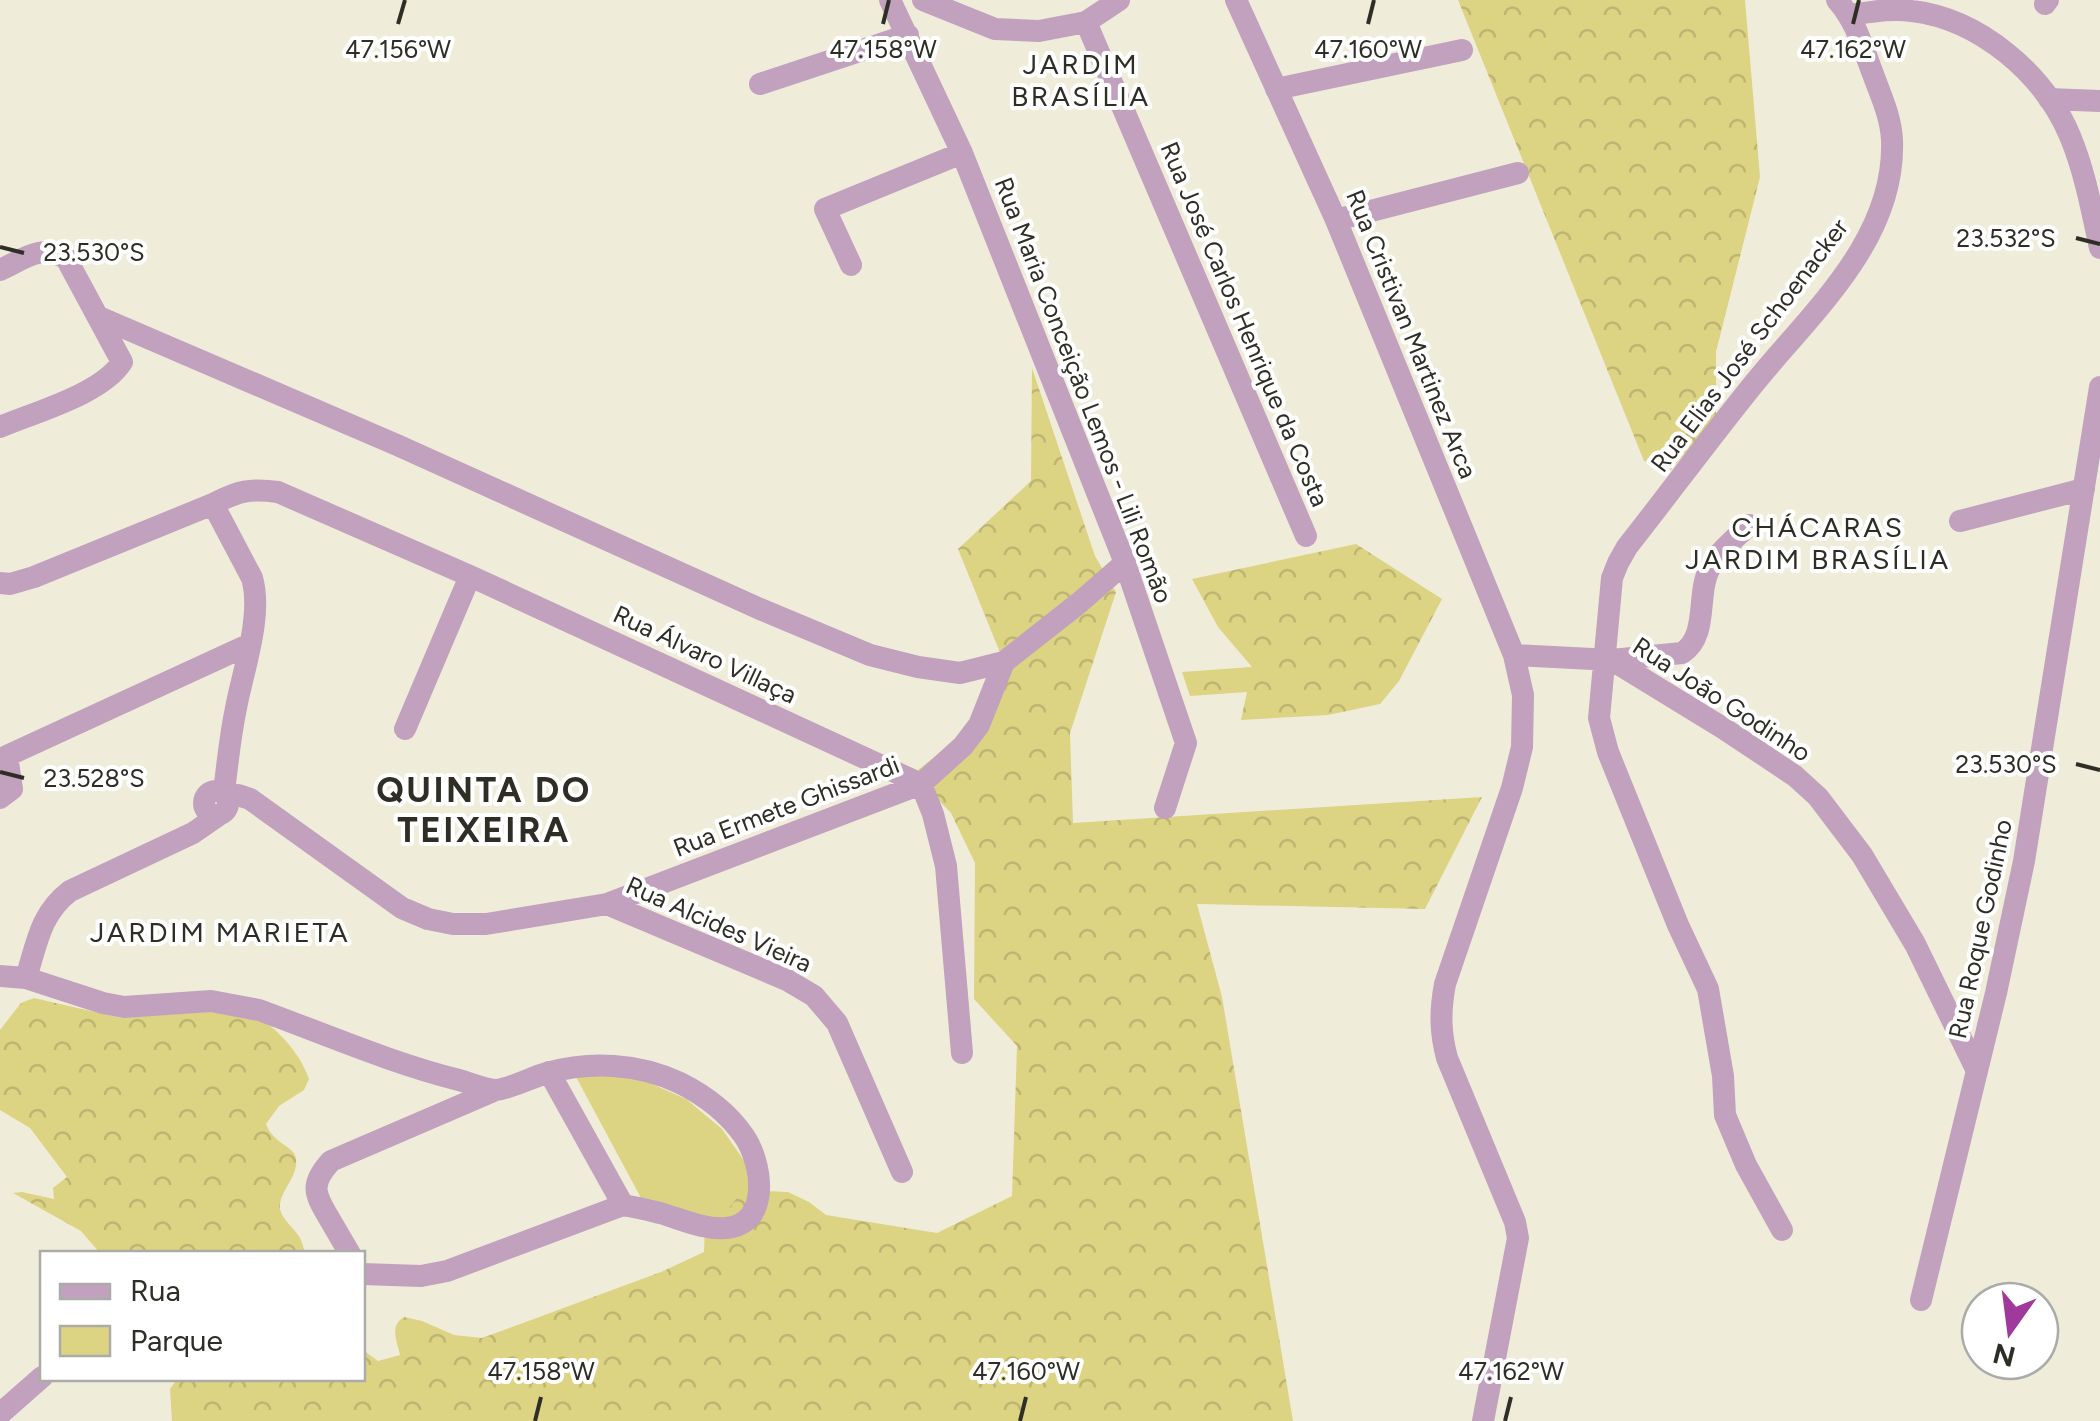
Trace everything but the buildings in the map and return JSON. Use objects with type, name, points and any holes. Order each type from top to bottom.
[{"type":"street","name":"Rua Maria Conceição Lemos - Lili Romão","points":[[890,0],[962,153],[1125,563],[1186,743],[1165,808]]},
{"type":"street","points":[[923,0],[995,29],[1040,31],[1086,22],[1119,0]]},
{"type":"street","name":"Rua Cristivan Martinez Arca","points":[[1236,0],[1336,220],[1514,655],[1522,695],[1522,748],[1512,788],[1445,984],[1441,1008],[1440,1033],[1447,1058],[1515,1222],[1518,1238],[1482,1421]]},
{"type":"street","points":[[1844,7],[1908,10],[1950,20],[1996,45],[2023,69],[2058,110],[2070,137],[2100,248]]},
{"type":"street","name":"Rua Elias José Schoenacker","points":[[1782,1230],[1746,1164],[1726,1115],[1708,989],[1608,752],[1599,718],[1608,659],[1612,578],[1618,563],[1748,390],[1853,262],[1872,230],[1883,200],[1892,138],[1886,109],[1844,7]]},
{"type":"street","name":"Rua José Carlos Henrique da Costa","points":[[1086,22],[1306,536]]},
{"type":"street","points":[[760,84],[908,35]]},
{"type":"street","points":[[1276,88],[1462,50]]},
{"type":"street","points":[[2049,99],[2100,100]]},
{"type":"street","points":[[852,265],[825,209],[962,153]]},
{"type":"street","points":[[1336,220],[1518,173]]},
{"type":"street","points":[[0,270],[44,250],[66,258],[122,362],[98,386],[0,427]]},
{"type":"street","points":[[99,317],[870,655],[960,673],[1004,662]]},
{"type":"street","name":"Rua Roque Godinho","points":[[1921,1300],[2024,862],[2100,388]]},
{"type":"street","points":[[1960,520],[2084,489]]},
{"type":"street","name":"Rua Álvaro Villaça","points":[[0,582],[10,584],[34,577],[238,491],[278,492],[921,784]]},
{"type":"street","points":[[26,978],[48,912],[58,900],[193,833],[218,803],[256,591],[213,504]]},
{"type":"street","points":[[1608,659],[1682,653],[1692,646],[1704,582],[1711,566],[1749,525]]},
{"type":"street","name":"Rua Ermete Ghissardi","points":[[607,904],[921,784],[963,746],[978,725],[1004,662],[1125,563]]},
{"type":"street","points":[[405,729],[470,576]]},
{"type":"street","points":[[0,798],[12,789],[4,757],[248,644]]},
{"type":"street","name":"Rua João Godinho","points":[[1514,655],[1608,659],[1795,776],[1818,798],[1862,855],[1915,944],[1977,1071]]},
{"type":"street","points":[[921,784],[946,866],[962,1053]]},
{"type":"street","name":"Rua Alcides Vieira","points":[[218,803],[244,796],[402,908],[428,919],[486,924],[607,904],[787,980],[814,996],[837,1023],[902,1172]]},
{"type":"street","points":[[0,976],[26,978],[124,1007],[211,1001],[232,1004],[425,1072],[496,1090]]},
{"type":"street","points":[[348,1251],[317,1197],[316,1184],[331,1161],[496,1090],[549,1072],[584,1065],[622,1066],[680,1083],[726,1115],[745,1137],[756,1160],[757,1208],[747,1220],[730,1228],[707,1227],[623,1204],[447,1271],[421,1276],[365,1274]]},
{"type":"street","points":[[425,1072],[444,1114]]},
{"type":"street","points":[[549,1072],[623,1204]]},
{"type":"street","points":[[0,1414],[40,1379]]},
{"type":"green space","points":[[1458,0],[1745,0],[1760,177],[1716,352],[1716,418],[1670,471],[1644,461]]},
{"type":"green space","points":[[1032,368],[1095,556],[1116,592],[1070,733],[1073,823],[1482,797],[1425,909],[1197,904],[1222,997],[1293,1421],[172,1421],[170,1389],[176,1381],[365,1381],[365,1351],[378,1361],[400,1355],[395,1329],[404,1317],[454,1335],[482,1338],[661,1272],[704,1252],[702,1220],[725,1213],[740,1194],[788,1192],[826,1215],[937,1233],[1012,1196],[1017,1046],[974,999],[975,863],[951,813],[913,774],[977,723],[1003,660],[958,549],[1031,481]]},
{"type":"green space","points":[[1356,544],[1442,599],[1399,681],[1380,704],[1328,715],[1241,720],[1247,692],[1190,696],[1182,672],[1252,667],[1218,627],[1192,579]]},
{"type":"green space","points":[[34,998],[121,1018],[244,1009],[274,1029],[299,1058],[309,1079],[304,1090],[279,1106],[266,1124],[295,1155],[295,1171],[281,1198],[280,1209],[304,1251],[98,1251],[81,1231],[13,1193],[54,1199],[53,1188],[67,1177],[30,1128],[0,1110],[0,1030],[21,1003]]},
{"type":"green space","points":[[575,1075],[636,1077],[686,1099],[722,1129],[745,1162],[750,1191],[727,1219],[702,1219],[641,1198]]},
{"type":"district","name":"JARDIM BRASÍLIA","points":[[1081,80]]},
{"type":"district","name":"CHÁCARAS JARDIM BRASÍLIA","points":[[1818,543]]},
{"type":"district","name":"QUINTA DO TEIXEIRA","points":[[484,810]]},
{"type":"district","name":"JARDIM MARIETA","points":[[220,932]]}]
